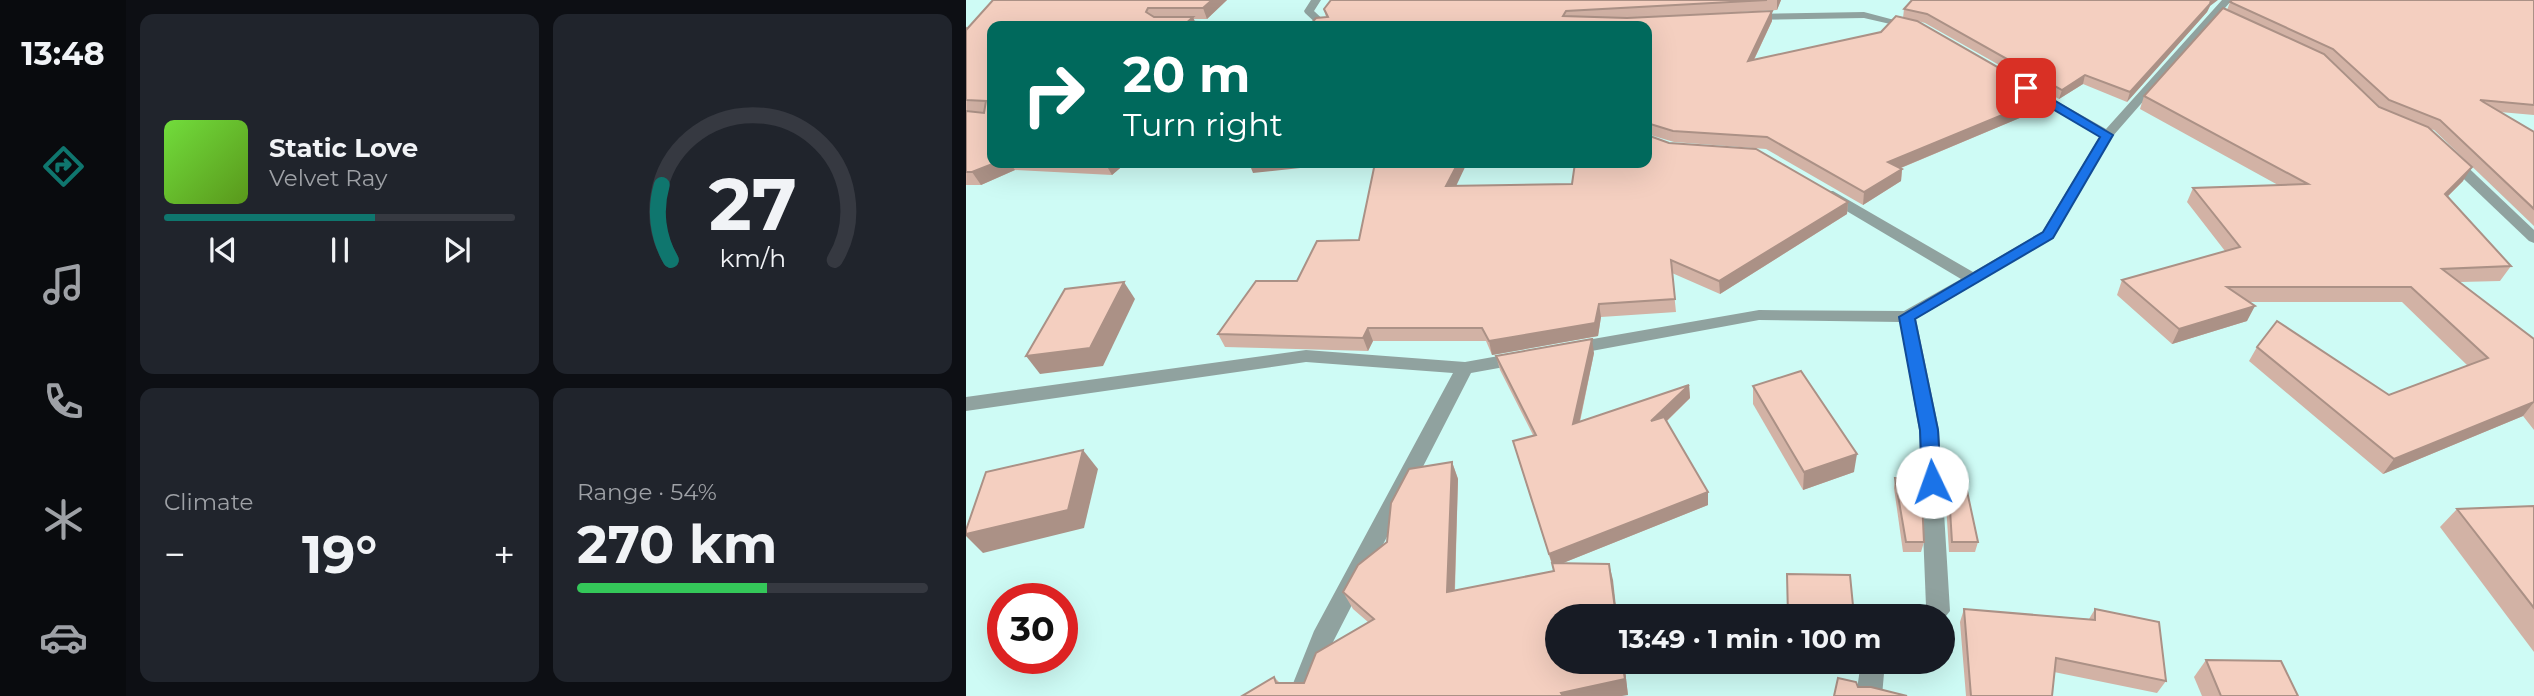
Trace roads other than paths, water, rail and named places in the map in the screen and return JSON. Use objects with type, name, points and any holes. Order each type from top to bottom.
[{"type":"street","points":[[1316,0],[1309,11],[1320,21]]},
{"type":"street","points":[[1559,351],[1759,315],[1907,317],[2048,235],[2107,135],[2222,9]]},
{"type":"street","points":[[1731,18],[1864,15],[1920,27]]},
{"type":"street","points":[[2019,84],[2107,135]]},
{"type":"street","points":[[2436,144],[2534,238]]},
{"type":"street","points":[[1819,189],[1973,279]]},
{"type":"street","points":[[1907,317],[1929,430],[1938,604]]},
{"type":"street","points":[[966,404],[1306,356],[1465,368],[1532,356]]},
{"type":"street","points":[[1301,696],[1322,639],[1465,368]]},
{"type":"street","points":[[1869,696],[1872,674]]}]
